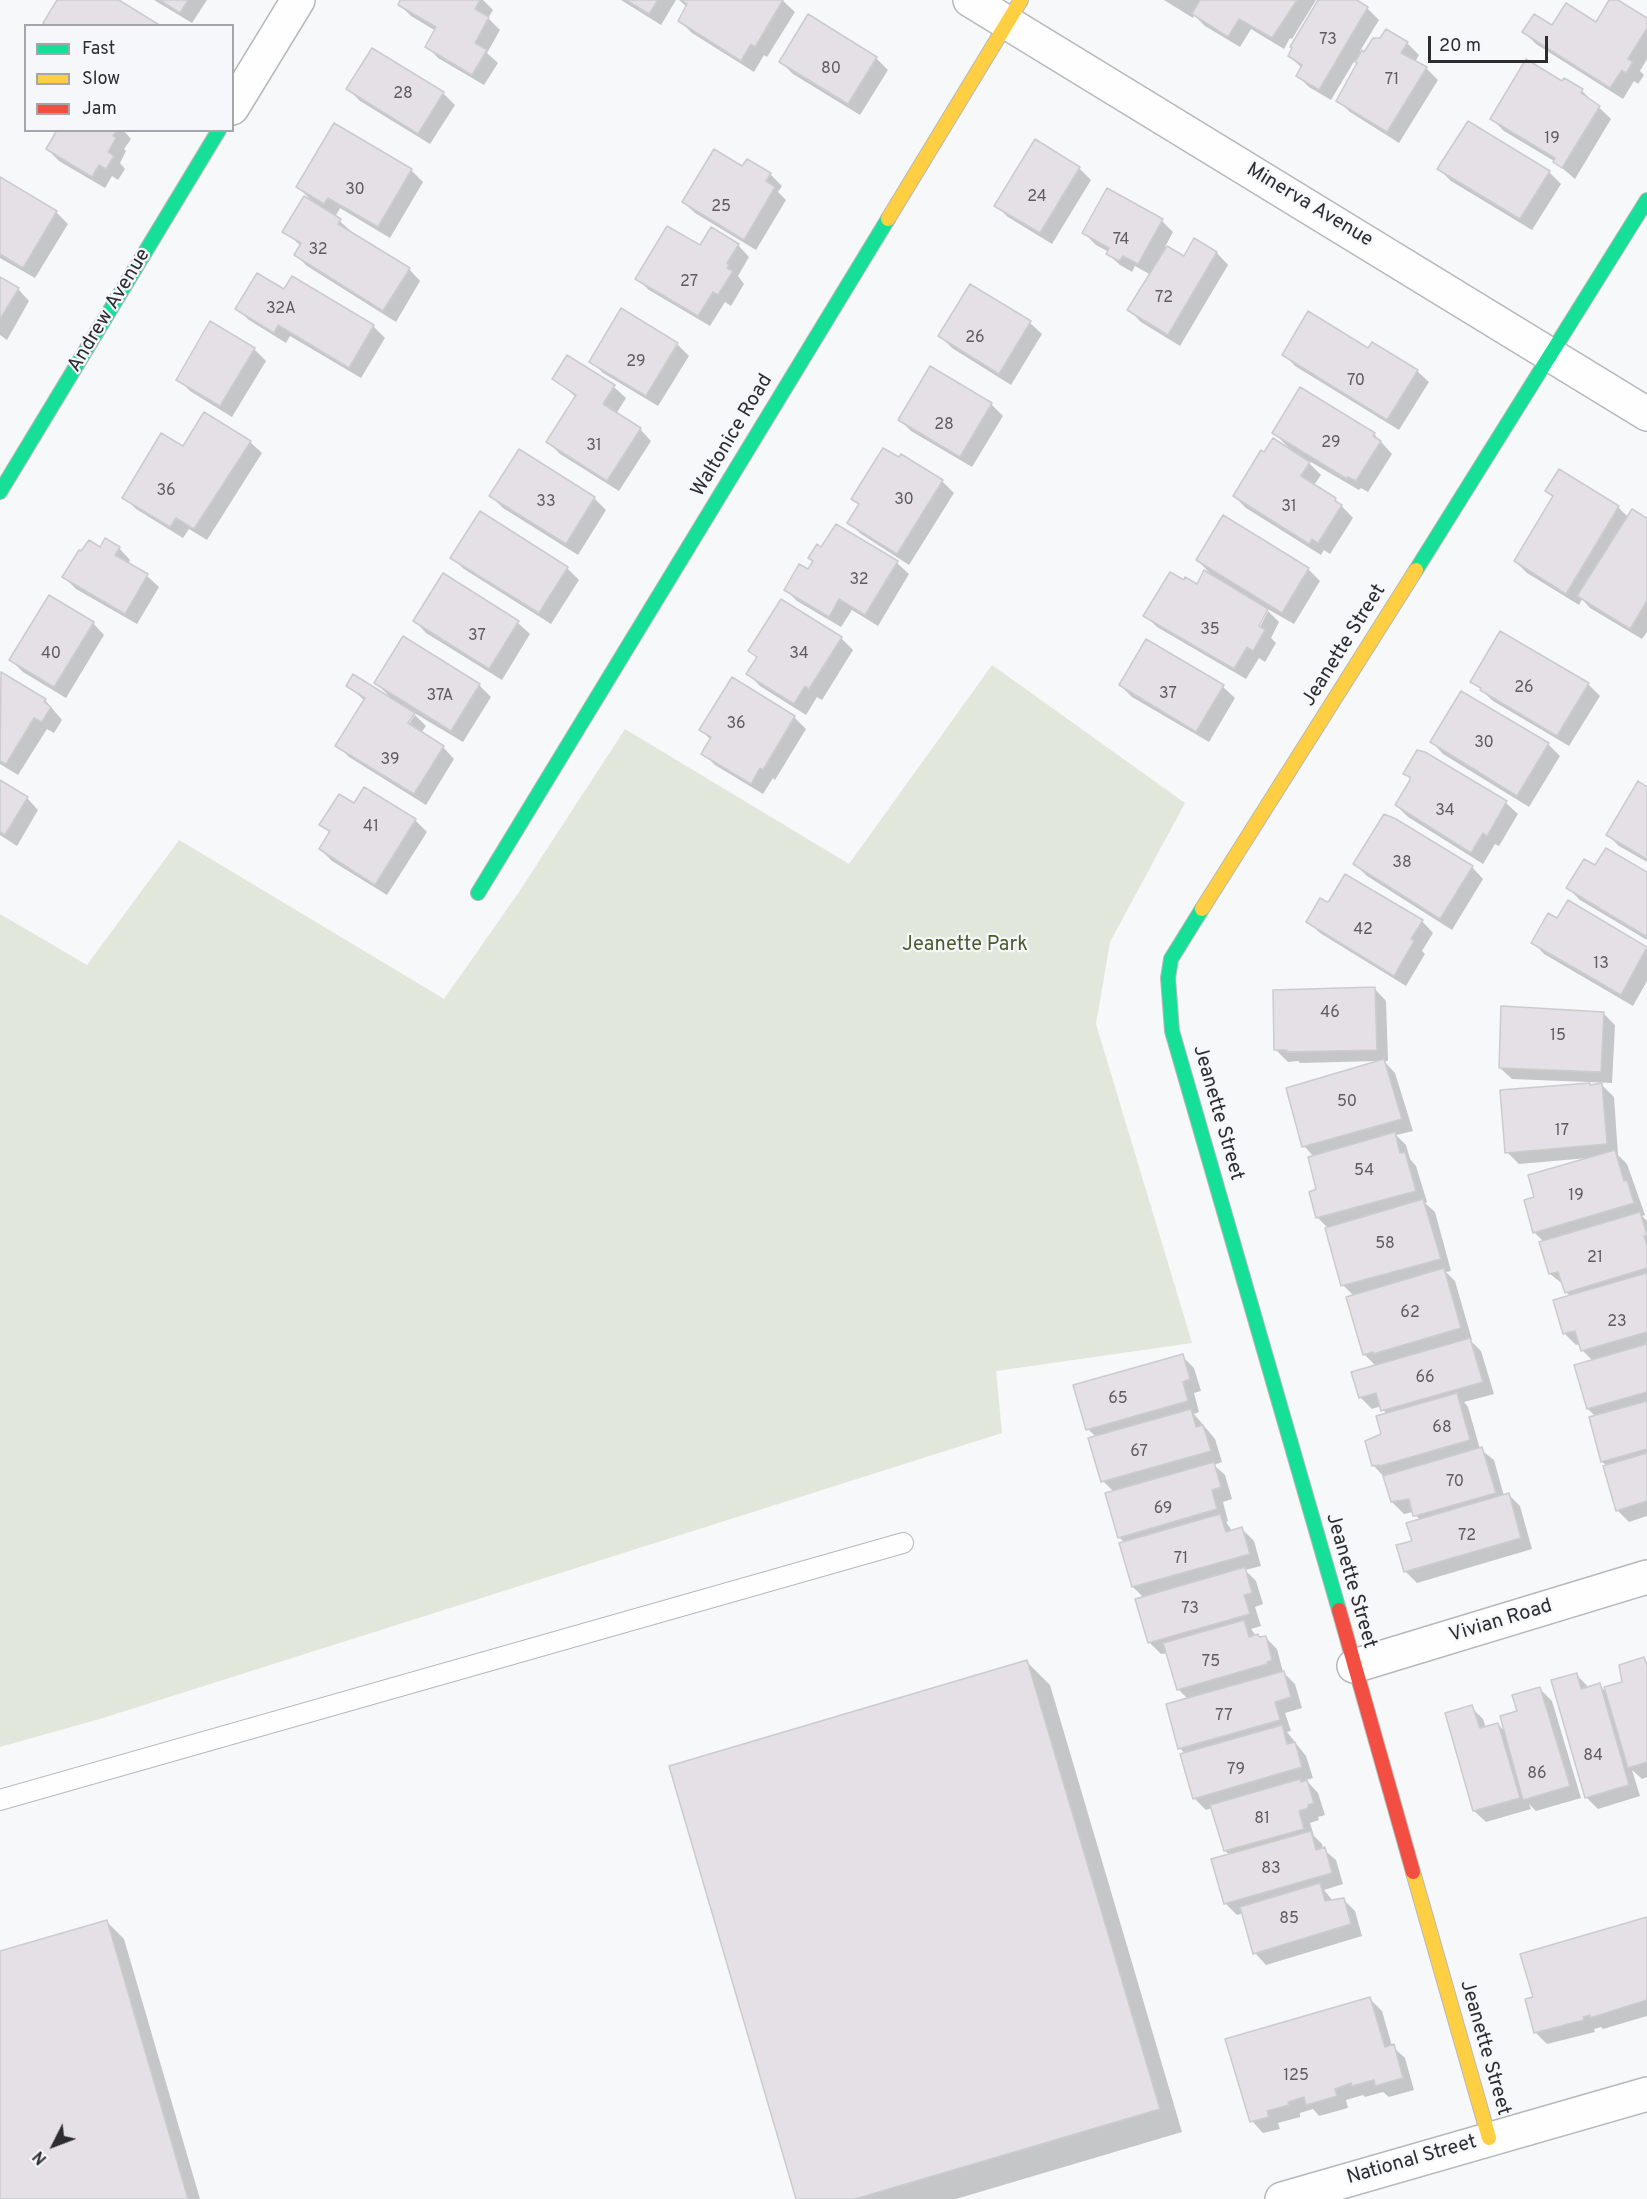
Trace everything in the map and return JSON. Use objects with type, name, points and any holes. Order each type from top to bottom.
[{"type":"street","points":[[234,105],[298,0]]},
{"type":"street","name":"Minerva Avenue","points":[[970,0],[1014,11],[1647,414]]},
{"type":"street","name":"Waltonice Road","points":[[478,893],[1014,11]]},
{"type":"street","name":"Andrew Avenue","points":[[0,492],[218,132]]},
{"type":"street","name":"Jeanette Street","points":[[1489,2138],[1172,1031],[1168,978],[1171,958],[1177,948],[1647,200]]},
{"type":"street","name":"Vivian Road","points":[[1354,1666],[1647,1577]]},
{"type":"street","name":"National Street","points":[[1282,2199],[1647,2094]]},
{"type":"lane","points":[[0,1800],[903,1543]]},
{"type":"green space","name":"Jeanette Park","points":[[992,665],[1185,803],[1110,942],[1096,1024],[1192,1343],[996,1371],[1002,1433],[103,1718],[0,1747],[0,914],[87,965],[179,840],[444,999],[519,892],[625,729],[849,864]]},
{"type":"building","points":[[57,0],[119,0],[158,24],[44,24]]},
{"type":"building","points":[[160,0],[188,0],[180,13]]},
{"type":"building","points":[[400,0],[480,0],[475,9],[489,17],[475,43],[487,50],[472,75],[425,47],[436,27],[398,5]]},
{"type":"building","points":[[626,0],[658,0],[649,14]]},
{"type":"building","points":[[681,0],[783,0],[755,47],[751,44],[741,61],[678,21],[687,4]]},
{"type":"building","points":[[1200,0],[1297,0],[1272,38],[1239,19],[1228,37],[1192,14]]},
{"type":"building","points":[[1318,0],[1357,0],[1368,7],[1319,90],[1296,76],[1302,65],[1288,56],[1292,48],[1290,47]]},
{"type":"building","points":[[1609,0],[1618,0],[1647,18],[1647,28],[1628,59],[1633,62],[1626,73],[1622,70],[1610,88],[1522,32],[1534,14],[1552,25],[1566,3],[1596,22]]},
{"type":"building","points":[[808,14],[877,57],[848,104],[779,62]]},
{"type":"building","points":[[1386,29],[1408,42],[1401,53],[1427,67],[1387,132],[1336,101],[1362,50],[1364,52],[1373,38],[1380,38]]},
{"type":"building","points":[[372,48],[444,92],[418,134],[346,89]]},
{"type":"building","points":[[1526,59],[1562,81],[1564,78],[1583,89],[1581,93],[1600,106],[1562,168],[1553,162],[1555,158],[1490,119]]},
{"type":"building","points":[[1468,121],[1550,171],[1520,219],[1437,169]]},
{"type":"building","points":[[334,123],[412,169],[378,227],[328,198],[324,204],[296,187]]},
{"type":"building","points":[[56,132],[116,132],[113,136],[116,138],[108,152],[114,156],[106,169],[99,165],[92,177],[46,149]]},
{"type":"building","points":[[1035,139],[1080,167],[1040,233],[994,206]]},
{"type":"building","points":[[714,149],[742,166],[747,159],[771,173],[766,181],[775,187],[744,240],[682,202]]},
{"type":"building","points":[[0,177],[57,211],[23,268],[0,254]]},
{"type":"building","points":[[1107,188],[1163,219],[1138,264],[1123,256],[1119,261],[1106,254],[1109,248],[1082,233]]},
{"type":"building","points":[[304,196],[341,219],[338,224],[410,268],[383,311],[294,255],[301,243],[282,232]]},
{"type":"building","points":[[667,226],[700,245],[711,227],[739,244],[727,263],[729,265],[727,268],[733,271],[718,295],[713,292],[698,316],[635,279]]},
{"type":"building","points":[[1194,238],[1217,252],[1168,335],[1127,310],[1167,246],[1184,256]]},
{"type":"building","points":[[257,273],[284,289],[292,276],[374,325],[349,368],[278,325],[274,333],[235,309]]},
{"type":"building","points":[[0,277],[19,288],[0,319]]},
{"type":"building","points":[[970,284],[1031,321],[999,374],[938,336]]},
{"type":"building","points":[[621,308],[678,343],[646,396],[589,362]]},
{"type":"building","points":[[1308,311],[1368,348],[1372,342],[1418,370],[1387,420],[1282,355]]},
{"type":"building","points":[[210,321],[255,348],[220,406],[176,380]]},
{"type":"building","points":[[567,355],[615,385],[603,404],[641,428],[607,481],[546,442],[576,395],[552,379]]},
{"type":"building","points":[[930,366],[992,403],[960,457],[898,420]]},
{"type":"building","points":[[1300,387],[1375,433],[1373,436],[1381,441],[1356,481],[1348,477],[1347,479],[1272,433]]},
{"type":"building","points":[[204,412],[251,441],[194,529],[176,518],[170,527],[122,498],[161,433],[183,446]]},
{"type":"building","points":[[1273,438],[1310,462],[1301,476],[1336,498],[1335,501],[1342,505],[1318,543],[1312,539],[1309,544],[1233,496],[1261,450],[1264,452]]},
{"type":"building","points":[[883,448],[899,457],[901,454],[943,480],[897,554],[847,523],[859,504],[851,499]]},
{"type":"building","points":[[519,449],[595,497],[566,544],[489,496]]},
{"type":"building","points":[[1559,469],[1619,506],[1566,594],[1514,561],[1553,496],[1545,491]]},
{"type":"building","points":[[1632,509],[1647,518],[1647,601],[1630,629],[1577,596]]},
{"type":"building","points":[[480,511],[568,567],[539,613],[450,558]]},
{"type":"building","points":[[1223,515],[1309,568],[1282,613],[1196,560]]},
{"type":"building","points":[[836,524],[898,561],[865,615],[839,599],[829,617],[784,590],[799,564],[808,569],[813,561],[808,558],[817,544],[821,547]]},
{"type":"building","points":[[105,538],[120,547],[115,555],[148,574],[125,614],[62,577],[79,550],[81,551],[89,540],[100,547]]},
{"type":"building","points":[[1204,570],[1268,609],[1259,626],[1265,630],[1253,651],[1247,647],[1234,669],[1143,616],[1170,572],[1197,584]]},
{"type":"building","points":[[443,573],[519,621],[489,669],[413,621]]},
{"type":"building","points":[[49,595],[94,622],[54,687],[9,660]]},
{"type":"building","points":[[781,599],[842,637],[809,689],[805,686],[794,704],[746,674],[757,657],[748,651]]},
{"type":"building","points":[[1500,631],[1589,683],[1557,736],[1470,682]]},
{"type":"building","points":[[403,636],[480,684],[451,731],[374,683]]},
{"type":"building","points":[[1146,639],[1224,685],[1196,732],[1119,685]]},
{"type":"building","points":[[1,672],[46,699],[44,702],[51,707],[42,722],[34,718],[6,764],[0,761]]},
{"type":"building","points":[[353,674],[415,713],[408,723],[444,746],[414,794],[335,746],[365,698],[346,686]]},
{"type":"building","points":[[732,677],[795,716],[763,770],[760,768],[751,784],[701,754],[711,737],[699,730]]},
{"type":"building","points":[[1461,691],[1549,743],[1517,796],[1430,742]]},
{"type":"building","points":[[1417,750],[1425,752],[1507,801],[1487,836],[1483,833],[1471,853],[1395,805],[1410,780],[1410,777],[1403,774]]},
{"type":"building","points":[[0,780],[28,797],[5,835],[0,832]]},
{"type":"building","points":[[1638,781],[1647,787],[1647,859],[1606,835]]},
{"type":"building","points":[[364,787],[416,819],[375,885],[319,849],[330,831],[319,825],[339,794],[354,803]]},
{"type":"building","points":[[1384,814],[1473,866],[1440,919],[1353,864]]},
{"type":"building","points":[[1606,848],[1647,872],[1647,937],[1566,888],[1584,859],[1595,865]]},
{"type":"building","points":[[1345,874],[1423,920],[1411,939],[1414,941],[1394,976],[1306,922],[1320,898],[1329,901]]},
{"type":"building","points":[[1568,900],[1647,947],[1621,995],[1531,943],[1548,913],[1557,918]]},
{"type":"building","points":[[1375,987],[1377,1050],[1286,1052],[1287,1050],[1274,1050],[1273,990]]},
{"type":"building","points":[[1501,1006],[1604,1012],[1601,1072],[1499,1068]]},
{"type":"building","points":[[1384,1059],[1402,1119],[1302,1147],[1286,1088]]},
{"type":"building","points":[[1590,1083],[1590,1085],[1602,1083],[1607,1144],[1505,1153],[1500,1090]]},
{"type":"building","points":[[1395,1132],[1400,1153],[1405,1152],[1416,1191],[1316,1218],[1309,1192],[1316,1189],[1308,1157]]},
{"type":"building","points":[[1615,1150],[1624,1181],[1627,1180],[1634,1203],[1533,1233],[1524,1200],[1534,1197],[1528,1175]]},
{"type":"building","points":[[1423,1199],[1441,1259],[1341,1286],[1325,1228]]},
{"type":"building","points":[[1640,1212],[1647,1235],[1644,1236],[1647,1246],[1647,1268],[1565,1293],[1558,1272],[1549,1274],[1539,1242]]},
{"type":"building","points":[[1444,1268],[1461,1328],[1363,1355],[1346,1297]]},
{"type":"building","points":[[1647,1273],[1647,1332],[1581,1351],[1575,1331],[1563,1334],[1553,1300]]},
{"type":"building","points":[[1470,1338],[1483,1382],[1381,1411],[1376,1393],[1359,1398],[1351,1372]]},
{"type":"building","points":[[1647,1344],[1647,1392],[1587,1409],[1574,1365]]},
{"type":"building","points":[[1183,1354],[1190,1379],[1183,1382],[1188,1401],[1086,1430],[1073,1385]]},
{"type":"building","points":[[1457,1393],[1470,1440],[1380,1466],[1372,1466],[1365,1441],[1381,1434],[1376,1416]]},
{"type":"building","points":[[1647,1401],[1647,1449],[1601,1462],[1589,1417]]},
{"type":"building","points":[[1191,1409],[1196,1427],[1203,1425],[1211,1451],[1101,1482],[1088,1438]]},
{"type":"building","points":[[1482,1447],[1496,1493],[1415,1516],[1413,1516],[1409,1499],[1391,1502],[1383,1476]]},
{"type":"building","points":[[1647,1453],[1647,1501],[1616,1511],[1603,1466]]},
{"type":"building","points":[[1214,1462],[1221,1487],[1212,1490],[1217,1509],[1118,1538],[1105,1493]]},
{"type":"building","points":[[1509,1493],[1521,1538],[1404,1572],[1396,1545],[1412,1541],[1406,1523]]},
{"type":"building","points":[[1220,1514],[1226,1532],[1242,1527],[1250,1554],[1132,1587],[1119,1543]]},
{"type":"building","points":[[1245,1567],[1252,1593],[1244,1595],[1250,1614],[1148,1643],[1135,1599]]},
{"type":"building","points":[[1244,1620],[1249,1637],[1258,1634],[1259,1637],[1266,1636],[1272,1660],[1267,1664],[1177,1690],[1163,1643]]},
{"type":"building","points":[[1644,1657],[1647,1665],[1647,1762],[1628,1768],[1604,1687],[1622,1682],[1619,1665]]},
{"type":"building","points":[[1027,1660],[1160,2109],[855,2199],[796,2199],[669,1766]]},
{"type":"building","points":[[1284,1671],[1291,1697],[1275,1702],[1280,1720],[1178,1749],[1166,1704]]},
{"type":"building","points":[[1577,1673],[1581,1689],[1600,1683],[1629,1785],[1585,1798],[1551,1680]]},
{"type":"building","points":[[1540,1687],[1570,1786],[1523,1800],[1500,1716],[1517,1711],[1512,1695]]},
{"type":"building","points":[[1472,1705],[1480,1728],[1498,1723],[1520,1798],[1473,1811],[1445,1713]]},
{"type":"building","points":[[1282,1725],[1287,1744],[1295,1742],[1302,1767],[1193,1799],[1180,1754]]},
{"type":"building","points":[[1300,1779],[1301,1782],[1307,1780],[1314,1803],[1299,1811],[1304,1829],[1224,1851],[1210,1805]]},
{"type":"building","points":[[1311,1831],[1316,1850],[1325,1847],[1332,1873],[1224,1904],[1211,1859]]},
{"type":"building","points":[[1320,1883],[1325,1901],[1344,1898],[1351,1924],[1253,1954],[1240,1907]]},
{"type":"building","points":[[1647,1917],[1647,2000],[1534,2033],[1525,1999],[1533,1997],[1520,1954]]},
{"type":"building","points":[[107,1920],[188,2199],[0,2199],[0,1951]]},
{"type":"building","points":[[1370,1997],[1385,2047],[1394,2044],[1403,2078],[1375,2086],[1374,2080],[1352,2086],[1351,2083],[1335,2089],[1337,2096],[1306,2105],[1304,2097],[1288,2102],[1289,2105],[1267,2111],[1269,2117],[1250,2122],[1225,2039]]},
{"type":"traffic: fast","points":[[0,492],[218,132]]},
{"type":"traffic: fast","points":[[1416,570],[1647,200]]},
{"type":"traffic: fast","points":[[478,893],[888,219]]},
{"type":"traffic: fast","points":[[1202,909],[1171,959],[1168,978],[1172,1031],[1339,1610]]},
{"type":"traffic: slow","points":[[888,219],[1021,0]]},
{"type":"traffic: slow","points":[[1202,909],[1416,570]]},
{"type":"traffic: slow","points":[[1413,1872],[1489,2138]]},
{"type":"traffic: jam","points":[[1339,1610],[1413,1872]]}]
